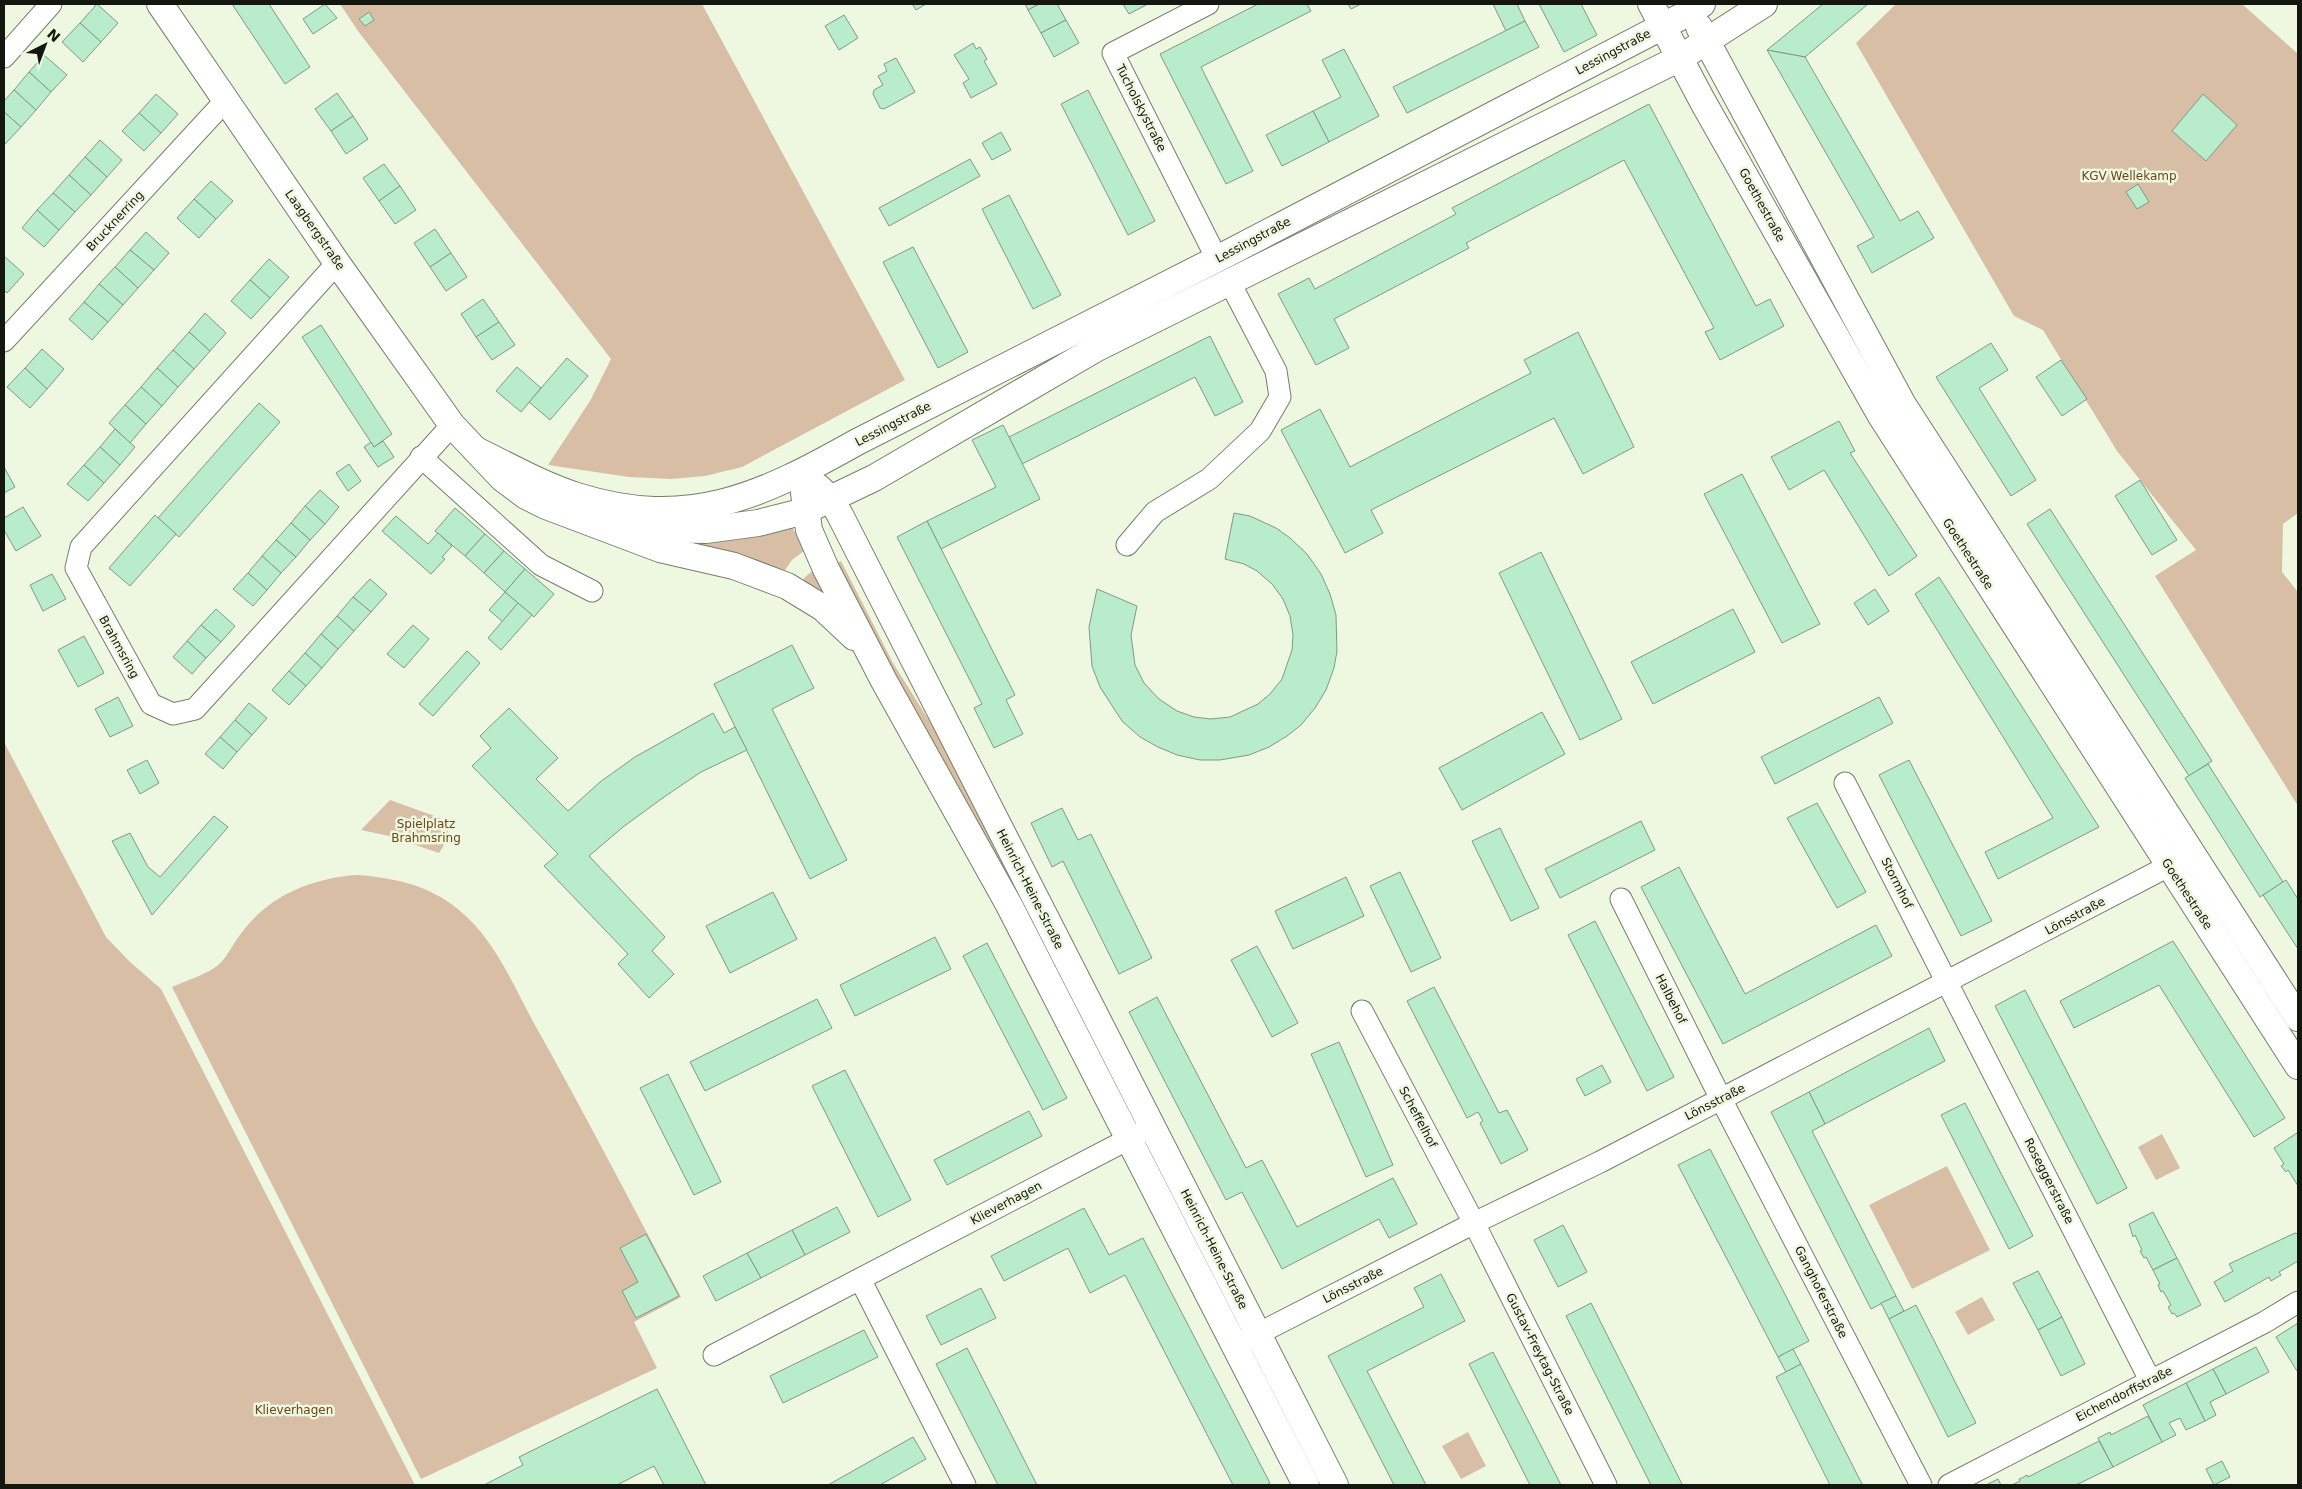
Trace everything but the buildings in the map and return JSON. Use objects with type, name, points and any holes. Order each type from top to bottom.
[{"type":"street","points":[[4,57],[51,4]]},
{"type":"street","name":"Laagbergstraße","points":[[160,4],[337,263],[452,425],[502,478],[526,496],[546,506],[592,521],[660,548]]},
{"type":"street","name":"Tucholskystraße","points":[[1208,4],[1113,52],[1218,259]]},
{"type":"street","name":"Lessingstraße","points":[[831,499],[921,451],[1097,348],[1680,58],[1764,4]]},
{"type":"street","name":"Lessingstraße","points":[[803,472],[857,442],[1218,259],[1657,15],[1693,6]]},
{"type":"street","name":"Goethestraße","points":[[1693,6],[1707,42],[1902,403],[2298,1018]]},
{"type":"street","name":"Goethestraße","points":[[1657,15],[1881,416],[2298,1066]]},
{"type":"street","name":"Brucknerring","points":[[4,341],[226,100]]},
{"type":"street","name":"Brahmsring","points":[[337,263],[81,547],[76,568],[151,704],[173,714],[195,709],[452,425]]},
{"type":"street","name":"Lessingstraße","points":[[1127,546],[1155,512],[1209,479],[1260,431],[1280,397],[1276,371],[1229,281]]},
{"type":"street","name":"Laagbergstraße","points":[[476,450],[533,478],[575,495],[638,510],[678,510],[718,505],[750,495],[803,472]]},
{"type":"street","points":[[422,457],[542,565],[592,591]]},
{"type":"street","name":"Heinrich-Heine-Straße","points":[[803,472],[831,499],[1140,1133],[1246,1340],[1335,1485]]},
{"type":"street","name":"Heinrich-Heine-Straße","points":[[803,472],[809,530],[818,554],[868,652],[1009,905],[1140,1133]]},
{"type":"street","name":"Laagbergstraße","points":[[592,521],[649,529],[706,530],[758,524],[806,511],[831,499]]},
{"type":"street","name":"Heinrich-Heine-Straße","points":[[660,548],[734,566],[787,586],[823,608],[868,652]]},
{"type":"street","name":"Stormhof","points":[[1846,782],[1948,982]]},
{"type":"street","name":"Lönsstraße","points":[[1246,1340],[1474,1223],[1600,1162],[2170,867],[2192,853]]},
{"type":"street","name":"Halbehof","points":[[1621,899],[1721,1099]]},
{"type":"street","name":"Roseggerstraße","points":[[1948,982],[2150,1380]]},
{"type":"street","name":"Scheffelhof","points":[[1362,1011],[1474,1223]]},
{"type":"street","name":"Ganghoferstraße","points":[[1721,1099],[1921,1485]]},
{"type":"street","name":"Klieverhagen","points":[[714,1355],[1140,1133]]},
{"type":"street","name":"Gustav-Freytag-Straße","points":[[1474,1223],[1606,1485]]},
{"type":"street","points":[[860,1279],[965,1485]]},
{"type":"street","name":"Eichendorffstraße","points":[[1949,1485],[2264,1322],[2298,1302]]},
{"type":"street","name":"Heinrich-Heine-Straße","points":[[1246,1340],[1306,1485]]},
{"type":"green space","points":[[340,4],[702,4],[905,380],[742,467],[705,476],[671,479],[629,477],[548,465],[590,401],[611,359],[358,31]]},
{"type":"green space","name":"KGV Wellekamp","points":[[1896,4],[2242,4],[2298,54],[2298,513],[2283,524],[2282,572],[2298,592],[2298,806],[2155,576],[2196,550],[2117,451],[2043,330],[2014,316],[1856,43]]},
{"type":"green space","points":[[792,527],[805,550],[792,560],[783,573],[702,547],[702,542]]},
{"type":"green space","points":[[841,561],[893,663],[940,738],[1018,888],[1013,891],[924,733],[835,564]]},
{"type":"green space","points":[[815,569],[834,605],[802,582]]},
{"type":"green space","points":[[4,742],[106,937],[129,961],[161,989],[415,1485],[4,1485]]},
{"type":"green space","name":"Spielplatz Brahmsring","points":[[390,800],[440,818],[450,835],[439,853],[389,836],[361,830]]},
{"type":"green space","points":[[357,875],[385,878],[411,884],[436,894],[459,910],[483,935],[503,964],[681,1297],[634,1322],[657,1368],[421,1479],[172,987],[218,965],[254,918],[279,898],[324,880]]},
{"type":"green space","points":[[2162,1134],[2180,1168],[2156,1180],[2138,1147]]},
{"type":"green space","points":[[1947,1166],[1990,1250],[1912,1289],[1869,1205]]},
{"type":"green space","points":[[1982,1297],[1995,1320],[1968,1335],[1955,1312]]},
{"type":"green space","points":[[1468,1432],[1486,1466],[1461,1479],[1442,1446]]}]
